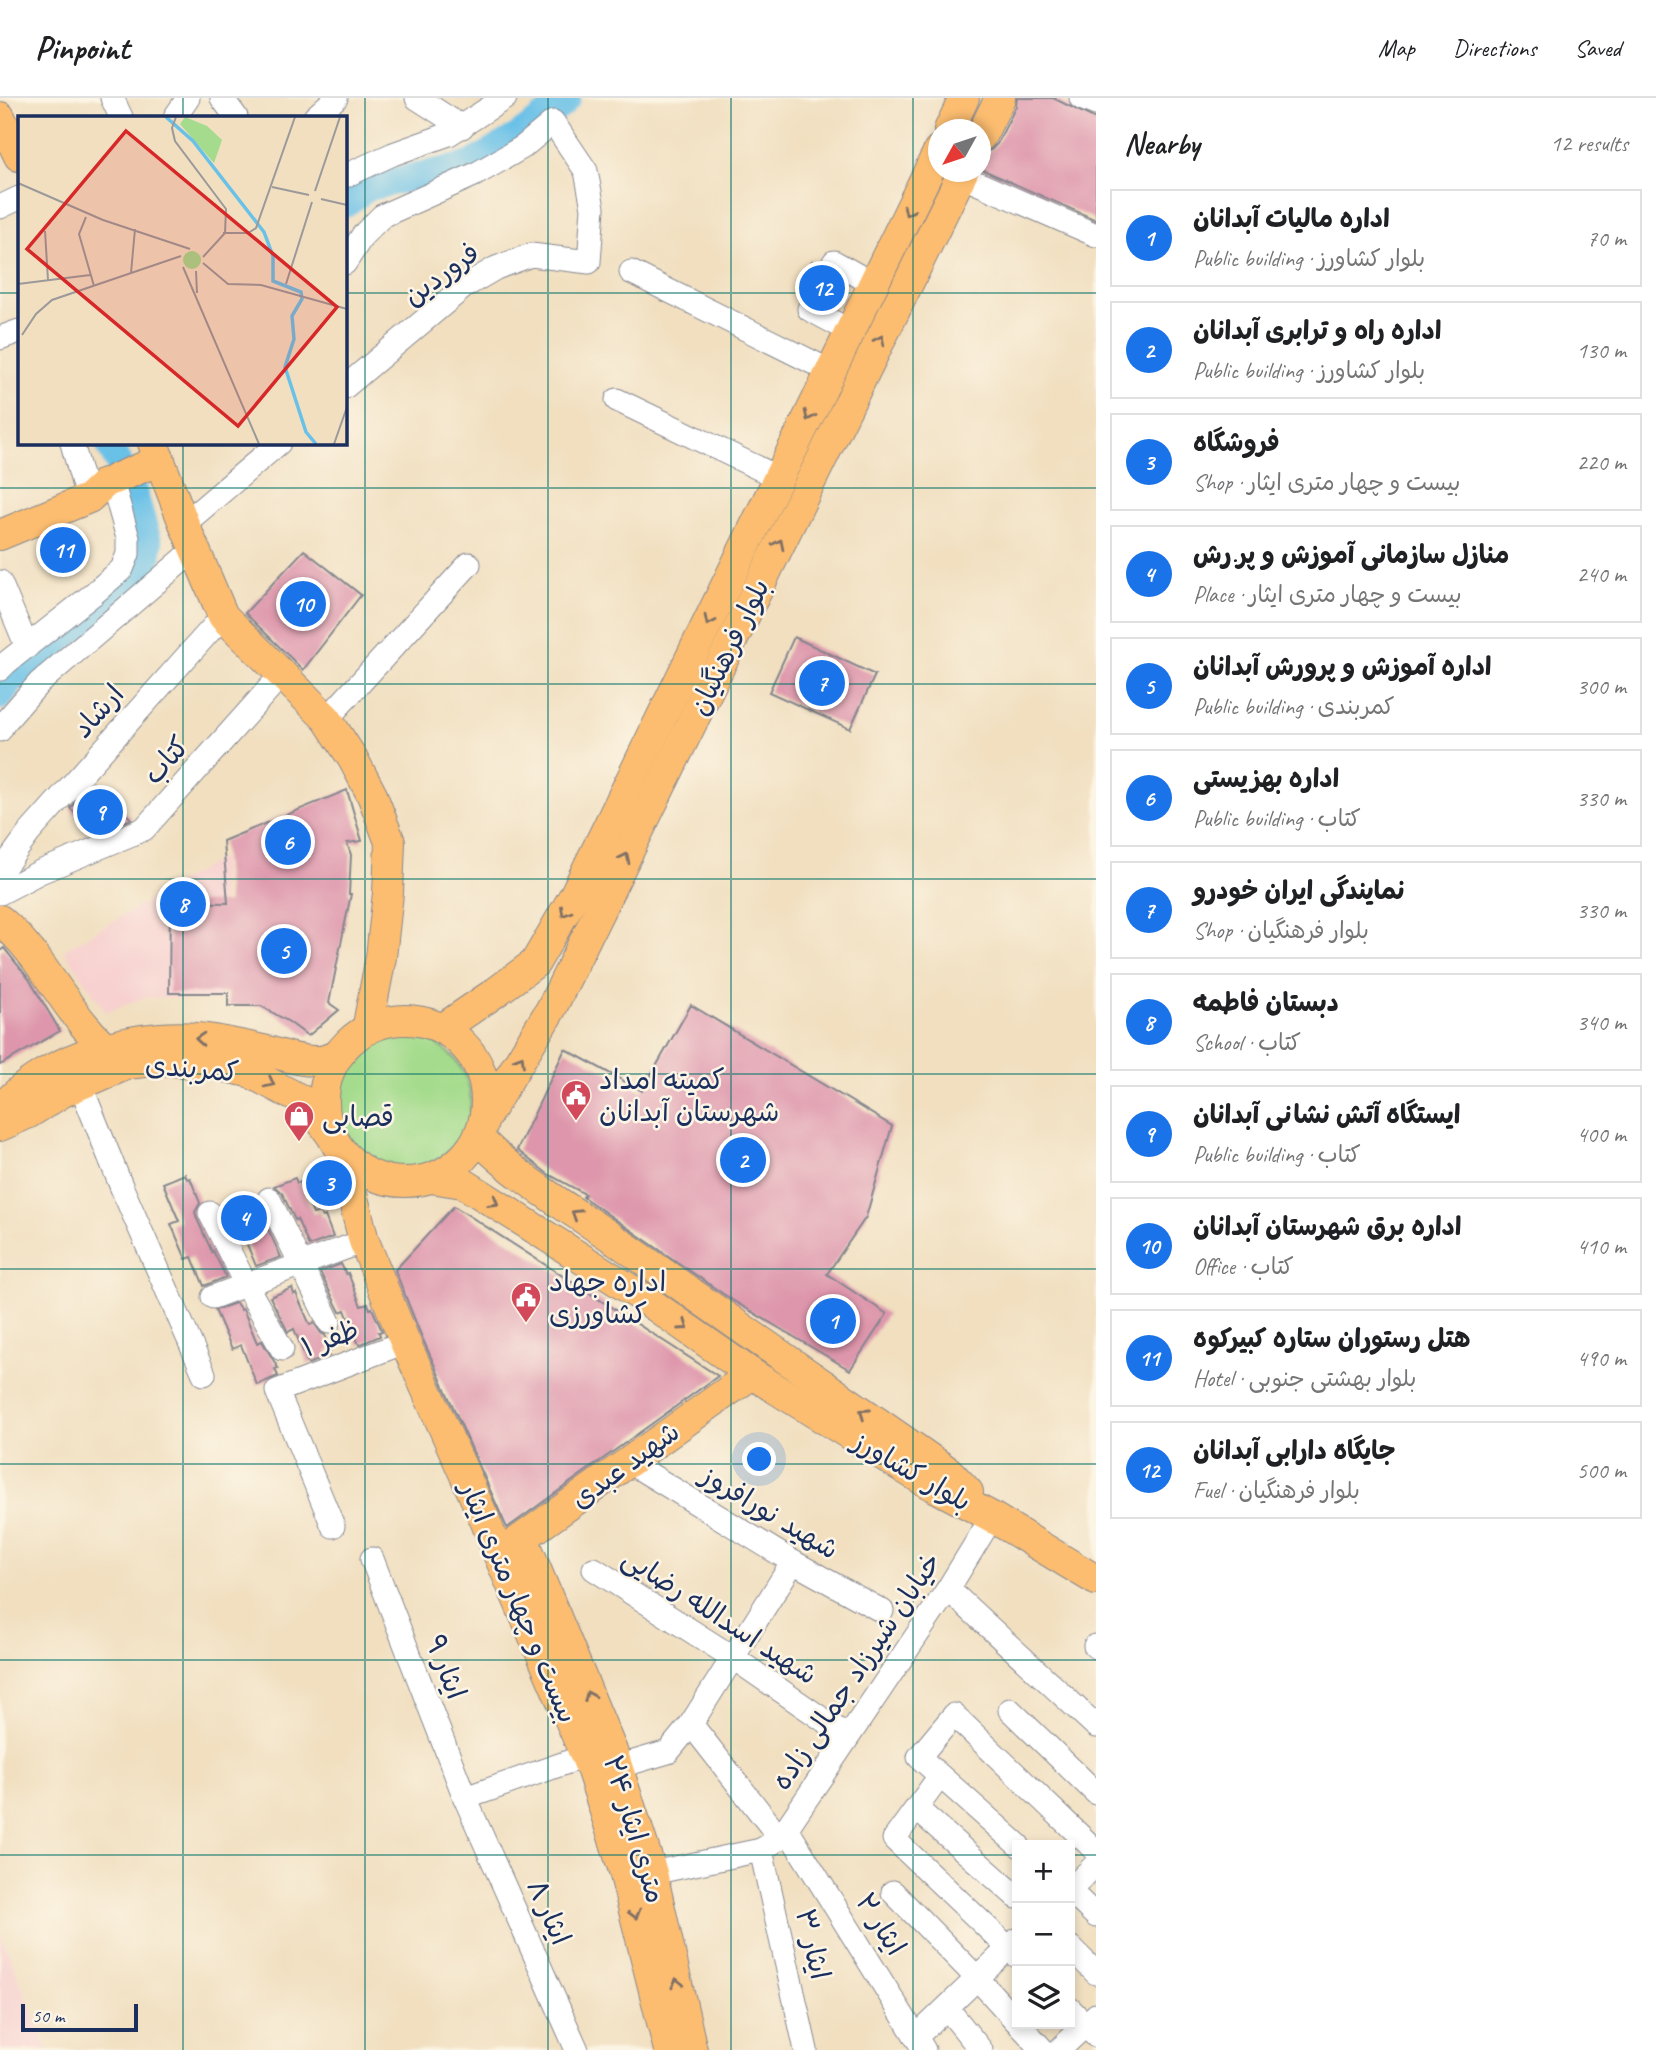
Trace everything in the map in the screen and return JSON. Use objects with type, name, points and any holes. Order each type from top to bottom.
[{"type":"main road","points":[[954,119],[964,98]]},
{"type":"main road","points":[[990,119],[1000,98]]},
{"type":"main road","points":[[0,117],[18,154]]},
{"type":"main road","name":"بلوار فرهنگیان","points":[[442,1029],[535,963],[574,896],[928,172]]},
{"type":"main road","name":"بلوار فرهنگیان","points":[[482,1128],[551,1009],[958,182]]},
{"type":"main road","points":[[0,513],[124,471]]},
{"type":"main road","points":[[0,535],[89,498],[124,471]]},
{"type":"main road","points":[[124,471],[189,537],[223,616],[327,719],[372,795],[390,842],[381,957],[367,1030]]},
{"type":"main road","points":[[781,473],[810,482]]},
{"type":"main road","points":[[0,920],[29,948],[86,1029],[104,1047],[128,1064]]},
{"type":"main road","points":[[385,1023],[424,1023],[442,1029],[459,1041],[473,1057],[482,1076],[486,1097],[482,1128],[466,1156],[450,1169],[431,1178],[410,1182],[389,1181],[369,1174],[351,1161],[333,1136],[326,1112],[326,1087],[331,1070],[339,1055],[356,1036],[385,1023]]},
{"type":"main road","name":"کمربندی","points":[[0,1111],[34,1080],[54,1069],[104,1047],[140,1040],[170,1037],[209,1040],[319,1061],[339,1055]]},
{"type":"main road","name":"کمربندی","points":[[0,1126],[80,1084],[128,1064],[161,1060],[217,1065],[249,1072],[309,1104],[333,1136]]},
{"type":"main road","name":"بلوار کشاورز","points":[[482,1128],[513,1171],[949,1472],[992,1517]]},
{"type":"main road","name":"بیست و چهار متری ایثار","points":[[351,1161],[351,1190],[364,1241],[405,1342],[499,1556],[598,1754],[669,2050]]},
{"type":"main road","name":"بلوار کشاورز","points":[[431,1178],[463,1183],[639,1295],[752,1374],[926,1482],[992,1517]]},
{"type":"main road","points":[[598,1268],[612,1268],[619,1262],[622,1252],[616,1240]]},
{"type":"main road","points":[[639,1295],[629,1284],[627,1275],[631,1268],[639,1264],[649,1264]]},
{"type":"main road","name":"شهید عبدی","points":[[499,1556],[752,1374]]},
{"type":"main road","points":[[992,1517],[1096,1580]]},
{"type":"main road","name":"۲۴ متری ایثار","points":[[523,1538],[598,1754],[652,1873],[692,2050]]},
{"type":"street","points":[[112,98],[121,116]]},
{"type":"street","points":[[175,116],[188,98]]},
{"type":"street","points":[[222,98],[235,116]]},
{"type":"street","points":[[316,116],[336,98]]},
{"type":"street","points":[[418,98],[462,127]]},
{"type":"street","points":[[346,176],[462,127],[505,98]]},
{"type":"street","points":[[1082,98],[1096,104]]},
{"type":"street","name":"فروردین","points":[[346,261],[363,235],[382,216],[476,174],[523,147],[553,122],[586,171],[593,208],[589,262],[531,254],[496,268],[465,286],[346,386]]},
{"type":"street","points":[[980,182],[1096,235]]},
{"type":"street","points":[[0,207],[18,198]]},
{"type":"street","points":[[849,331],[809,309],[834,262],[873,284]]},
{"type":"street","points":[[631,272],[830,371]]},
{"type":"street","points":[[0,338],[18,331]]},
{"type":"street","points":[[617,400],[781,473]]},
{"type":"street","points":[[0,669],[122,569],[128,554],[124,471],[74,444]]},
{"type":"street","points":[[0,730],[39,683],[189,537],[278,444]]},
{"type":"street","points":[[327,719],[469,564]]},
{"type":"street","points":[[0,582],[6,615],[27,647]]},
{"type":"street","name":"ارشاد","points":[[0,873],[19,846],[223,616]]},
{"type":"street","name":"کتاب","points":[[0,893],[40,872],[144,830],[282,674]]},
{"type":"street","points":[[19,846],[40,872]]},
{"type":"street","points":[[80,1084],[122,1188],[204,1374]]},
{"type":"street","points":[[269,1199],[328,1322]]},
{"type":"street","points":[[210,1213],[282,1349]]},
{"type":"street","points":[[213,1297],[364,1241]]},
{"type":"street","name":"ظفر ۱","points":[[332,1526],[276,1391],[405,1342]]},
{"type":"street","name":"شهید نورافروز","points":[[629,1462],[793,1562],[882,1611]]},
{"type":"street","name":"خیابان شیرزاد جمالی زاده","points":[[776,1839],[948,1589],[992,1517]]},
{"type":"street","name":"ایثار ۹","points":[[372,1559],[466,1798]]},
{"type":"street","points":[[466,1798],[598,1754],[668,1752],[691,1724],[793,1562]]},
{"type":"street","name":"شهید اسدالله رضایی","points":[[594,1569],[732,1657],[847,1736]]},
{"type":"street","points":[[948,1589],[1096,1726]]},
{"type":"street","points":[[1010,1710],[1096,1793]]},
{"type":"street","points":[[1012,1840],[919,1757],[954,1715],[1096,1851]]},
{"type":"street","name":"ایثار ۲","points":[[691,1724],[776,1839],[920,2044]]},
{"type":"street","points":[[940,1776],[894,1839],[1012,1945]]},
{"type":"street","name":"ایثار ۸","points":[[466,1798],[577,2050]]},
{"type":"street","points":[[916,1809],[1012,1893]]},
{"type":"street","points":[[652,1873],[776,1839]]},
{"type":"street","name":"ایثار ۳","points":[[776,1839],[806,2050]]},
{"type":"street","points":[[1075,1885],[1096,1864]]},
{"type":"street","points":[[893,1892],[1012,2016]]},
{"type":"street","points":[[1075,1895],[1096,1916]]},
{"type":"street","points":[[920,2044],[947,2008],[1012,1950]]},
{"type":"street","points":[[1075,1952],[1096,1973]]},
{"type":"street","points":[[947,2008],[981,2050]]},
{"type":"street","points":[[1059,2050],[1087,2021]]},
{"type":"street","points":[[1024,2029],[1043,2050]]},
{"type":"shaded area","points":[[223,857],[221,1000],[146,997],[106,1012],[64,950]]},
{"type":"shaded area","points":[[0,1932],[48,2050],[0,2050]]},
{"type":"green space","points":[[405,1036],[430,1041],[452,1055],[466,1077],[471,1102],[466,1127],[452,1149],[430,1163],[405,1168],[380,1163],[358,1149],[344,1127],[339,1102],[344,1077],[358,1055],[380,1041]]},
{"type":"building","points":[[1017,98],[1053,98],[1096,119],[1096,220],[991,173],[991,150],[997,144],[1016,106]]},
{"type":"building","points":[[812,261],[817,264],[804,288],[800,286]]},
{"type":"building","points":[[304,550],[361,595],[303,670],[245,613]]},
{"type":"building","points":[[794,637],[875,675],[850,729],[769,692]]},
{"type":"building","points":[[93,783],[132,819],[95,834],[70,808]]},
{"type":"building","points":[[347,790],[362,841],[347,843],[351,855],[351,894],[329,1003],[339,1010],[308,1036],[261,1006],[228,1006],[228,993],[169,993],[170,902],[228,903],[223,841]]},
{"type":"building","points":[[4,948],[29,979],[60,1031],[0,1065],[0,951]]},
{"type":"building","points":[[691,1005],[892,1126],[866,1217],[827,1274],[887,1314],[850,1370],[732,1300],[583,1197],[585,1194],[548,1174],[517,1150],[565,1049],[642,1091]]},
{"type":"building","points":[[185,1174],[187,1179],[190,1178],[200,1203],[195,1212],[197,1219],[226,1277],[204,1286],[192,1257],[186,1259],[171,1224],[179,1221],[163,1183]]},
{"type":"building","points":[[295,1178],[297,1183],[300,1182],[313,1214],[320,1212],[322,1217],[325,1216],[333,1237],[309,1246],[282,1193],[274,1186]]},
{"type":"building","points":[[243,1196],[261,1232],[268,1229],[281,1257],[256,1266],[244,1237],[239,1239],[221,1205]]},
{"type":"building","name":"اداره جهاد کشاورزی","points":[[454,1206],[718,1376],[507,1528],[395,1270]]},
{"type":"building","points":[[341,1264],[346,1274],[348,1273],[361,1306],[368,1304],[370,1309],[372,1308],[382,1331],[379,1332],[380,1336],[359,1345],[345,1310],[340,1312],[320,1272]]},
{"type":"building","points":[[292,1288],[310,1325],[314,1323],[325,1335],[331,1350],[327,1351],[329,1356],[308,1364],[294,1329],[288,1332],[270,1297]]},
{"type":"building","points":[[236,1303],[243,1309],[257,1343],[262,1341],[278,1368],[275,1369],[278,1376],[257,1385],[241,1345],[232,1349],[215,1310]]},
{"type":"waterway","points":[[346,203],[368,187],[471,165],[517,137],[567,98]]},
{"type":"waterway","points":[[0,696],[14,678],[129,584],[146,565],[149,545],[134,494],[109,444]]},
{"type":"place","name":"جایگاه دارابی آبدانان","points":[[822,288]]},
{"type":"place","name":"هتل رستوران ستاره کبیرکوه","points":[[63,550]]},
{"type":"place","name":"اداره برق شهرستان آبدانان","points":[[303,604]]},
{"type":"place","name":"نمایندگی ایران خودرو","points":[[822,683]]},
{"type":"place","name":"ایستگاه آتش نشانی آبدانان","points":[[100,812]]},
{"type":"place","name":"اداره بهزیستی","points":[[288,842]]},
{"type":"place","name":"دبستان فاطمه","points":[[183,904]]},
{"type":"place","name":"اداره آموزش و پرورش آبدانان","points":[[284,951]]},
{"type":"place","name":"کمیته امداد شهرستان آبدانان","points":[[576,1122]]},
{"type":"place","name":"قصابی","points":[[299,1143]]},
{"type":"place","name":"اداره راه و ترابری آبدانان","points":[[743,1160]]},
{"type":"place","name":"فروشگاه","points":[[329,1183]]},
{"type":"place","name":"منازل سازمانی آموزش و پر.رش","points":[[244,1218]]},
{"type":"place","name":"اداره مالیات آبدانان","points":[[833,1321]]},
{"type":"place","name":"اداره جهاد کشاورزی","points":[[526,1324]]}]
